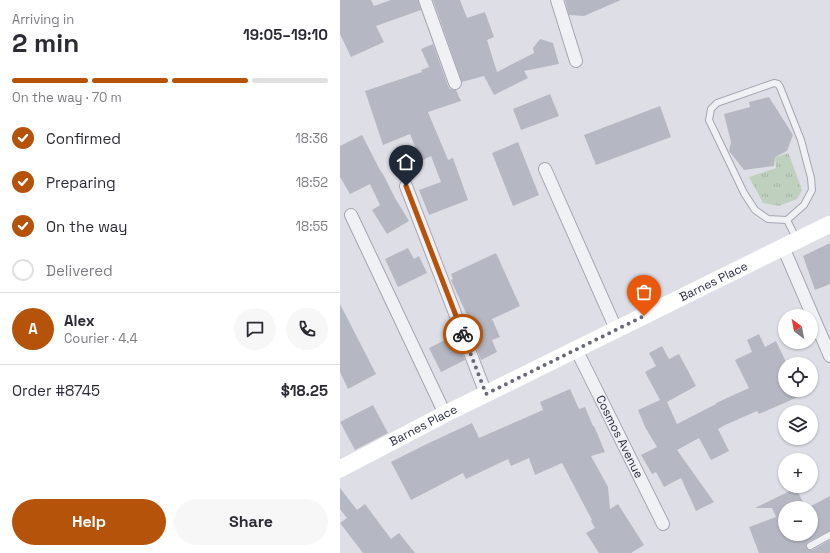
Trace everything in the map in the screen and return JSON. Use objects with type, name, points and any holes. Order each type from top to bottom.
[{"type":"street","points":[[425,0],[455,83]]},
{"type":"street","points":[[558,0],[576,61]]},
{"type":"street","points":[[545,168],[616,329]]},
{"type":"street","points":[[406,186],[486,394]]},
{"type":"street","points":[[351,215],[445,414]]},
{"type":"street","name":"Barnes Place","points":[[340,469],[445,414],[830,224]]},
{"type":"street","points":[[790,243],[830,356]]},
{"type":"street","name":"Cosmos Avenue","points":[[576,349],[663,524]]},
{"type":"lane","points":[[774,83],[778,84],[780,87],[801,140],[812,184],[812,190],[804,205],[787,220],[768,219],[755,210],[744,193],[709,120],[711,109],[717,103],[774,83]]},
{"type":"lane","points":[[787,220],[790,243]]},
{"type":"lane","points":[[810,546],[830,535]]},
{"type":"green space","points":[[788,153],[802,190],[797,199],[779,206],[763,203],[749,177],[776,168],[775,157]]},
{"type":"building","points":[[340,0],[371,0],[374,6],[391,0],[418,0],[421,10],[376,26],[384,42],[351,57],[340,34]]},
{"type":"building","points":[[433,0],[460,0],[467,18],[485,12],[494,37],[487,40],[497,72],[534,53],[533,48],[540,39],[553,43],[559,64],[524,71],[528,78],[494,95],[484,76],[462,82]]},
{"type":"building","points":[[565,0],[621,0],[584,16],[569,15]]},
{"type":"building","points":[[433,44],[448,86],[450,89],[456,90],[461,101],[428,112],[448,160],[453,158],[468,200],[429,215],[419,190],[441,182],[431,156],[421,161],[410,134],[383,145],[365,91],[422,72],[421,70],[429,67],[421,49]]},
{"type":"building","points":[[550,94],[559,116],[521,130],[513,109]]},
{"type":"building","points":[[769,97],[793,135],[787,151],[775,157],[774,166],[744,170],[729,151],[731,142],[724,114],[750,107],[749,102]]},
{"type":"building","points":[[660,106],[671,137],[596,165],[584,135]]},
{"type":"building","points":[[362,135],[395,198],[409,221],[387,234],[372,210],[380,205],[370,184],[350,194],[340,177],[340,146]]},
{"type":"building","points":[[518,142],[539,195],[513,206],[492,153]]},
{"type":"building","points":[[830,243],[830,284],[815,290],[803,256]]},
{"type":"building","points":[[408,248],[414,259],[419,256],[427,273],[398,287],[385,259]]},
{"type":"building","points":[[496,253],[520,306],[492,319],[500,337],[492,340],[497,352],[481,360],[469,328],[472,326],[451,280],[453,279],[451,274]]},
{"type":"building","points":[[340,304],[376,374],[348,389],[340,372]]},
{"type":"building","points":[[759,334],[765,347],[776,341],[778,349],[780,349],[784,357],[778,357],[778,397],[798,397],[759,414],[757,411],[718,429],[729,451],[711,460],[699,438],[677,450],[714,502],[696,511],[681,478],[664,487],[656,472],[652,474],[641,455],[657,447],[645,427],[638,410],[660,400],[645,372],[656,366],[649,353],[662,346],[669,359],[679,354],[696,386],[667,402],[677,424],[716,403],[749,388],[735,360],[752,352],[747,340]]},
{"type":"building","points":[[455,335],[465,360],[441,372],[429,348]]},
{"type":"building","points":[[570,389],[579,409],[585,407],[605,452],[591,456],[608,487],[610,509],[618,504],[644,545],[631,553],[599,553],[586,533],[595,528],[591,521],[592,520],[562,463],[535,475],[529,458],[511,466],[508,459],[466,479],[463,473],[411,500],[391,462],[472,423],[479,438],[543,410],[540,402]]},
{"type":"building","points":[[373,405],[388,433],[355,450],[340,422]]},
{"type":"building","points":[[340,488],[357,510],[365,504],[391,539],[399,533],[415,553],[363,553],[340,523],[347,518],[340,509]]},
{"type":"building","points":[[786,493],[798,493],[802,501],[778,501],[778,541],[810,541],[806,546],[808,550],[812,550],[830,540],[830,553],[759,553],[749,527],[776,517],[772,508],[755,508]]},
{"type":"building","points":[[830,496],[830,531],[818,537],[818,502]]},
{"type":"way so far","points":[[463,334],[486,394],[644,316]]},
{"type":"route","points":[[406,186],[463,334]]}]
